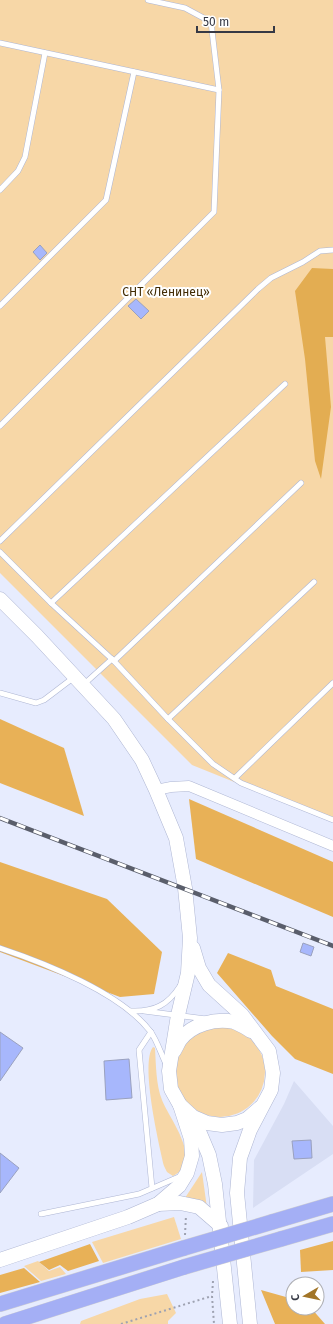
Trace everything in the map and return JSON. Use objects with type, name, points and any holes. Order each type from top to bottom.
[{"type":"main road","points":[[0,599],[79,681],[118,725],[142,760],[176,838],[185,888],[190,938],[188,973],[178,1015],[169,1071],[171,1089],[180,1105],[190,1139],[192,1156],[187,1173],[179,1186],[158,1204],[128,1216],[0,1260]]},
{"type":"main road","points":[[190,938],[199,968],[209,985],[242,1015],[269,1051],[273,1073],[271,1090],[250,1130],[240,1158],[237,1193],[250,1324]]},
{"type":"main road","points":[[172,1056],[181,1040],[188,1032],[200,1025],[221,1020],[236,1022],[256,1034]]},
{"type":"main road","points":[[180,1105],[193,1117],[207,1123],[222,1125],[237,1123],[246,1119],[261,1107]]},
{"type":"main road","points":[[193,1117],[208,1155],[215,1184],[230,1324]]},
{"type":"main road","points":[[158,1204],[180,1203],[199,1207],[220,1226]]},
{"type":"main road","points":[[0,1304],[333,1204]]},
{"type":"main road","points":[[6,1324],[184,1267],[333,1224]]},
{"type":"street","points":[[156,790],[189,786],[333,846]]},
{"type":"lane","points":[[0,426],[214,212],[219,90],[211,22],[185,8],[148,0]]},
{"type":"lane","points":[[0,43],[45,54],[219,90]]},
{"type":"lane","points":[[0,190],[18,172],[25,157],[45,54]]},
{"type":"lane","points":[[0,306],[106,200],[134,72]]},
{"type":"lane","points":[[0,541],[258,288],[272,278],[303,262],[320,251],[333,250]]},
{"type":"lane","points":[[51,603],[285,384]]},
{"type":"lane","points":[[0,693],[36,704],[79,681],[113,660],[301,483]]},
{"type":"lane","points":[[0,552],[51,603],[113,660],[168,719],[213,764],[236,778],[241,783],[333,820]]},
{"type":"lane","points":[[168,719],[314,582]]},
{"type":"lane","points":[[236,778],[333,682]]},
{"type":"lane","points":[[0,948],[37,962],[91,986],[131,1011],[151,1032],[169,1071]]},
{"type":"lane","points":[[144,1011],[160,1006],[168,1000],[177,991],[188,973]]},
{"type":"lane","points":[[131,1011],[144,1011],[221,1020]]},
{"type":"lane","points":[[151,1032],[139,1050],[152,1188]]},
{"type":"lane","points":[[41,1214],[139,1194],[187,1173]]},
{"type":"path","points":[[121,1324],[212,1296]]},
{"type":"shaded area","points":[[312,268],[333,269],[333,337],[325,337],[331,407],[321,479],[315,461],[305,359],[295,291]]},
{"type":"shaded area","points":[[0,719],[64,748],[84,816],[0,783]]},
{"type":"shaded area","points":[[189,799],[333,862],[333,917],[196,859]]},
{"type":"shaded area","points":[[0,862],[107,899],[162,952],[154,994],[120,997],[0,952]]},
{"type":"shaded area","points":[[228,953],[271,970],[276,986],[333,1009],[333,1074],[295,1059],[272,1036],[217,973]]},
{"type":"shaded area","points":[[294,1081],[333,1126],[333,1154],[253,1208],[254,1160],[284,1104]]},
{"type":"shaded area","points":[[333,1241],[333,1270],[301,1272],[300,1250]]},
{"type":"shaded area","points":[[90,1244],[99,1261],[68,1271],[60,1265],[49,1270],[39,1262]]},
{"type":"shaded area","points":[[24,1268],[40,1282],[0,1293],[0,1275]]},
{"type":"shaded area","points":[[261,1290],[285,1297],[285,1316],[318,1316],[325,1324],[275,1324]]},
{"type":"green space","name":"СНТ «Ленинец»","points":[[0,0],[333,0],[333,822],[192,765],[0,573]]},
{"type":"green space","points":[[220,1027],[237,1030],[252,1040],[262,1055],[265,1072],[262,1089],[252,1104],[237,1114],[220,1117],[203,1114],[188,1104],[178,1089],[175,1072],[178,1055],[188,1040],[203,1030]]},
{"type":"green space","points":[[153,1047],[155,1048],[160,1094],[182,1140],[185,1151],[185,1161],[182,1169],[173,1176],[167,1172],[164,1166],[149,1086],[150,1056]]},
{"type":"green space","points":[[202,1172],[207,1208],[183,1201]]},
{"type":"green space","points":[[174,1217],[181,1239],[103,1263],[92,1242]]},
{"type":"green space","points":[[38,1261],[49,1271],[60,1267],[66,1274],[41,1281],[24,1266]]},
{"type":"green space","points":[[167,1294],[176,1313],[168,1321],[168,1324],[80,1324],[81,1321],[140,1299]]},
{"type":"building","points":[[40,245],[47,253],[40,260],[33,252]]},
{"type":"building","points":[[136,299],[149,311],[141,319],[128,306]]},
{"type":"building","points":[[303,943],[314,947],[311,956],[300,952]]},
{"type":"building","points":[[0,1032],[23,1048],[0,1081]]},
{"type":"building","points":[[129,1059],[132,1098],[106,1100],[104,1061]]},
{"type":"building","points":[[311,1140],[312,1158],[294,1159],[292,1141]]},
{"type":"building","points":[[0,1153],[19,1168],[0,1193]]},
{"type":"railway","points":[[0,818],[333,946]]}]
